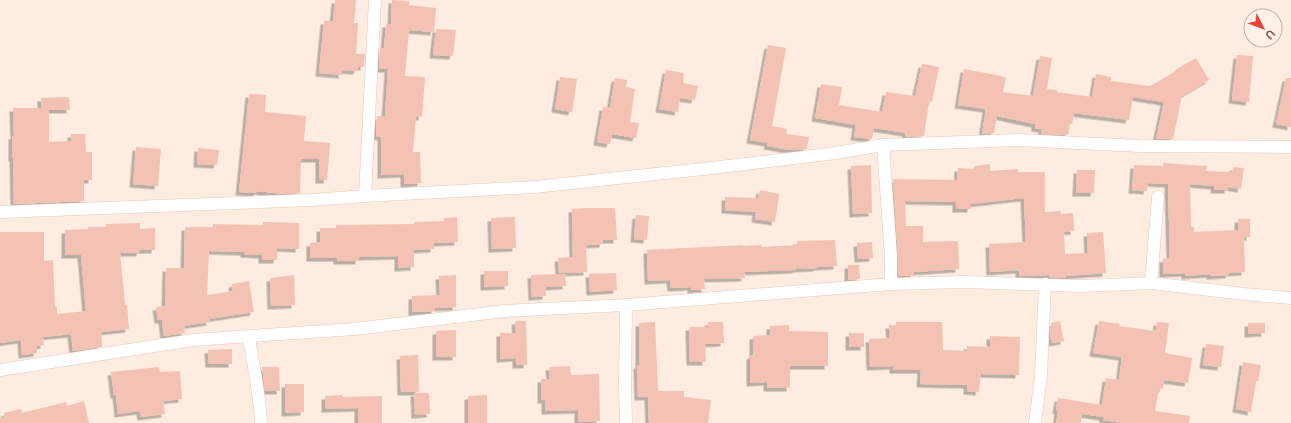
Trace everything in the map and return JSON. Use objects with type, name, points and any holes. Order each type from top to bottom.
[{"type":"street","points":[[365,196],[375,0]]},
{"type":"street","points":[[0,212],[312,200],[534,187],[720,168],[836,153],[883,145],[1018,140],[1140,146],[1291,147]]},
{"type":"street","points":[[883,145],[892,284]]},
{"type":"street","points":[[1151,283],[1158,197]]},
{"type":"street","points":[[0,370],[194,340],[355,330],[505,312],[626,305],[892,284],[964,282],[1083,286],[1151,283],[1291,298]]},
{"type":"street","points":[[1035,423],[1041,376],[1045,284]]},
{"type":"street","points":[[626,305],[626,423]]},
{"type":"street","points":[[249,336],[260,402],[261,423]]},
{"type":"building","points":[[335,0],[356,0],[354,23],[358,23],[356,54],[365,54],[364,67],[358,67],[357,71],[342,70],[342,75],[319,73],[324,21],[333,21]]},
{"type":"building","points":[[392,0],[409,1],[409,5],[436,8],[434,32],[409,30],[405,76],[425,77],[422,117],[416,116],[413,152],[420,152],[421,183],[404,184],[404,174],[381,175],[381,137],[376,136],[376,126],[377,116],[385,116],[388,69],[379,69],[380,48],[384,49],[386,24],[391,24]]},
{"type":"building","points":[[436,29],[456,30],[453,56],[433,55]]},
{"type":"building","points":[[768,45],[786,48],[772,126],[787,129],[786,134],[809,137],[807,149],[784,149],[767,146],[768,143],[750,140]]},
{"type":"building","points":[[1237,55],[1253,56],[1249,102],[1232,100]]},
{"type":"building","points":[[1040,56],[1052,58],[1047,89],[1057,90],[1057,92],[1092,97],[1096,74],[1111,77],[1111,81],[1150,86],[1196,58],[1209,80],[1182,96],[1173,139],[1156,139],[1164,102],[1133,97],[1129,120],[1074,113],[1068,135],[1041,134],[1042,129],[1035,128],[1035,124],[997,116],[994,133],[982,134],[986,109],[958,105],[964,69],[1006,77],[1003,92],[1033,96]]},
{"type":"building","points":[[922,64],[939,67],[932,102],[929,101],[924,136],[908,137],[905,136],[906,133],[874,128],[872,139],[854,137],[856,125],[815,118],[821,84],[842,87],[839,105],[882,112],[886,92],[915,96]]},
{"type":"building","points":[[666,70],[684,73],[683,83],[698,86],[695,100],[680,98],[678,112],[659,109]]},
{"type":"building","points":[[560,77],[577,79],[572,112],[555,109]]},
{"type":"building","points":[[615,78],[627,80],[626,87],[635,89],[630,122],[639,123],[636,138],[612,134],[610,144],[597,142],[603,107],[610,108]]},
{"type":"building","points":[[1286,78],[1291,78],[1291,127],[1276,124]]},
{"type":"building","points":[[249,94],[266,95],[265,112],[306,116],[304,141],[330,143],[327,180],[319,180],[319,159],[301,159],[300,193],[284,194],[257,191],[257,193],[239,192]]},
{"type":"building","points":[[69,97],[70,110],[49,110],[49,142],[71,141],[71,134],[85,134],[86,152],[92,152],[92,180],[84,180],[84,201],[14,204],[12,158],[12,136],[14,136],[13,108],[41,108],[41,98]]},
{"type":"building","points":[[136,147],[161,149],[158,186],[133,184]]},
{"type":"building","points":[[198,148],[219,150],[217,165],[197,164]]},
{"type":"building","points":[[1163,163],[1207,166],[1206,171],[1232,172],[1233,167],[1244,168],[1241,189],[1228,187],[1228,190],[1214,190],[1214,186],[1190,184],[1191,227],[1194,227],[1194,232],[1238,230],[1238,219],[1250,219],[1250,237],[1244,237],[1245,272],[1210,276],[1210,274],[1185,276],[1185,273],[1163,274],[1163,259],[1170,258],[1168,184],[1148,183],[1147,191],[1132,190],[1134,165],[1163,166]]},
{"type":"building","points":[[990,164],[990,171],[1018,169],[1018,172],[1045,172],[1045,212],[1061,211],[1061,214],[1073,213],[1074,231],[1064,232],[1065,254],[1088,253],[1087,233],[1103,232],[1106,273],[1066,276],[1066,278],[1049,277],[1049,275],[1019,276],[1019,270],[990,272],[989,244],[1026,242],[1024,198],[971,204],[971,209],[956,209],[956,202],[905,201],[906,226],[923,226],[923,242],[958,241],[959,269],[914,272],[914,276],[898,276],[893,179],[957,180],[958,168],[974,169],[974,166]]},
{"type":"building","points":[[871,165],[872,213],[853,214],[851,166]]},
{"type":"building","points":[[1077,170],[1095,170],[1094,193],[1076,193]]},
{"type":"building","points":[[760,190],[779,194],[775,222],[755,219],[756,212],[725,210],[725,197],[758,198]]},
{"type":"building","points":[[615,208],[617,240],[603,240],[603,244],[586,245],[587,272],[559,273],[558,258],[573,257],[572,209]]},
{"type":"building","points":[[636,215],[649,216],[647,240],[634,239]]},
{"type":"building","points":[[457,217],[458,242],[434,243],[434,249],[414,250],[414,267],[398,268],[398,256],[359,257],[359,261],[337,261],[337,258],[310,258],[310,243],[320,242],[320,228],[336,228],[336,225],[414,224],[414,222],[444,221],[444,218]]},
{"type":"building","points":[[515,217],[516,248],[492,249],[491,218]]},
{"type":"building","points":[[263,222],[299,223],[299,249],[277,248],[277,260],[262,260],[262,255],[244,254],[244,252],[209,251],[207,295],[233,291],[232,284],[249,281],[254,312],[209,319],[210,322],[184,326],[185,333],[164,336],[162,320],[158,320],[156,307],[165,306],[166,268],[184,268],[185,227],[213,227],[213,224],[263,225]]},
{"type":"building","points":[[140,223],[140,229],[155,228],[155,250],[140,250],[140,253],[120,253],[129,329],[101,332],[102,347],[73,351],[71,334],[43,337],[44,345],[37,346],[37,353],[22,355],[21,340],[0,343],[0,232],[44,232],[44,261],[53,260],[55,307],[57,307],[57,314],[86,311],[81,255],[65,255],[65,230],[88,229],[88,227],[106,227],[106,224]]},
{"type":"building","points":[[835,240],[837,266],[796,270],[744,272],[745,278],[704,279],[705,289],[691,290],[691,287],[671,288],[670,280],[648,281],[647,250],[743,245],[761,245],[761,247],[797,245],[797,241]]},
{"type":"building","points":[[872,242],[873,258],[858,259],[857,243]]},
{"type":"building","points":[[848,265],[859,265],[860,279],[848,280]]},
{"type":"building","points":[[484,271],[508,271],[508,286],[484,287]]},
{"type":"building","points":[[616,273],[617,290],[590,292],[589,274]]},
{"type":"building","points":[[565,274],[566,286],[546,287],[546,296],[532,297],[531,275]]},
{"type":"building","points":[[294,275],[295,305],[271,306],[270,278]]},
{"type":"building","points":[[456,275],[456,307],[435,308],[435,311],[412,312],[412,296],[440,295],[439,276]]},
{"type":"building","points":[[515,321],[526,321],[527,365],[516,365],[516,358],[500,359],[500,333],[516,333]]},
{"type":"building","points":[[1060,321],[1064,341],[1052,343],[1050,335],[1051,323]]},
{"type":"building","points":[[1099,321],[1120,324],[1119,326],[1156,331],[1157,322],[1169,323],[1165,353],[1192,358],[1188,383],[1164,380],[1163,389],[1159,388],[1155,411],[1190,416],[1189,423],[1122,423],[1103,420],[1103,417],[1082,414],[1081,423],[1056,423],[1058,398],[1102,405],[1106,378],[1119,380],[1122,357],[1093,353]]},
{"type":"building","points":[[655,322],[658,391],[684,391],[684,397],[711,400],[708,423],[649,423],[648,397],[638,397],[637,365],[639,365],[639,323]]},
{"type":"building","points":[[708,322],[723,322],[724,343],[705,344],[706,362],[690,362],[689,327],[708,327]]},
{"type":"building","points":[[896,322],[942,322],[943,350],[967,351],[967,346],[990,347],[990,336],[1020,337],[1019,375],[981,374],[979,392],[967,391],[967,385],[920,384],[921,370],[893,370],[893,366],[870,367],[869,339],[890,338],[889,325],[896,325]]},
{"type":"building","points":[[1248,323],[1265,323],[1265,333],[1248,334]]},
{"type":"building","points":[[789,325],[789,331],[828,332],[828,366],[790,366],[790,388],[767,388],[767,382],[750,383],[750,356],[753,355],[753,336],[770,335],[770,326]]},
{"type":"building","points":[[456,330],[456,357],[436,357],[436,331]]},
{"type":"building","points":[[849,333],[864,333],[864,347],[849,347]]},
{"type":"building","points":[[1206,344],[1224,346],[1221,367],[1203,365]]},
{"type":"building","points":[[232,349],[232,364],[209,364],[208,350]]},
{"type":"building","points":[[418,355],[419,392],[401,392],[400,356]]},
{"type":"building","points":[[1243,362],[1261,365],[1258,381],[1256,381],[1251,412],[1236,409]]},
{"type":"building","points":[[570,366],[571,375],[599,374],[600,421],[578,422],[578,410],[545,411],[545,400],[541,400],[541,379],[550,379],[549,367]]},
{"type":"building","points":[[159,367],[160,372],[180,371],[182,399],[163,401],[165,414],[141,417],[140,411],[118,414],[111,372]]},
{"type":"building","points":[[262,367],[279,367],[280,391],[265,391]]},
{"type":"building","points":[[285,384],[304,384],[304,412],[285,413]]},
{"type":"building","points":[[414,393],[429,393],[430,414],[415,415]]},
{"type":"building","points":[[342,395],[342,397],[382,396],[382,423],[358,423],[358,408],[325,409],[325,396]]},
{"type":"building","points":[[487,395],[487,423],[468,423],[468,396]]},
{"type":"building","points":[[84,401],[89,423],[0,423],[0,418],[5,417],[4,413],[21,409],[22,413],[66,402],[67,406]]}]
